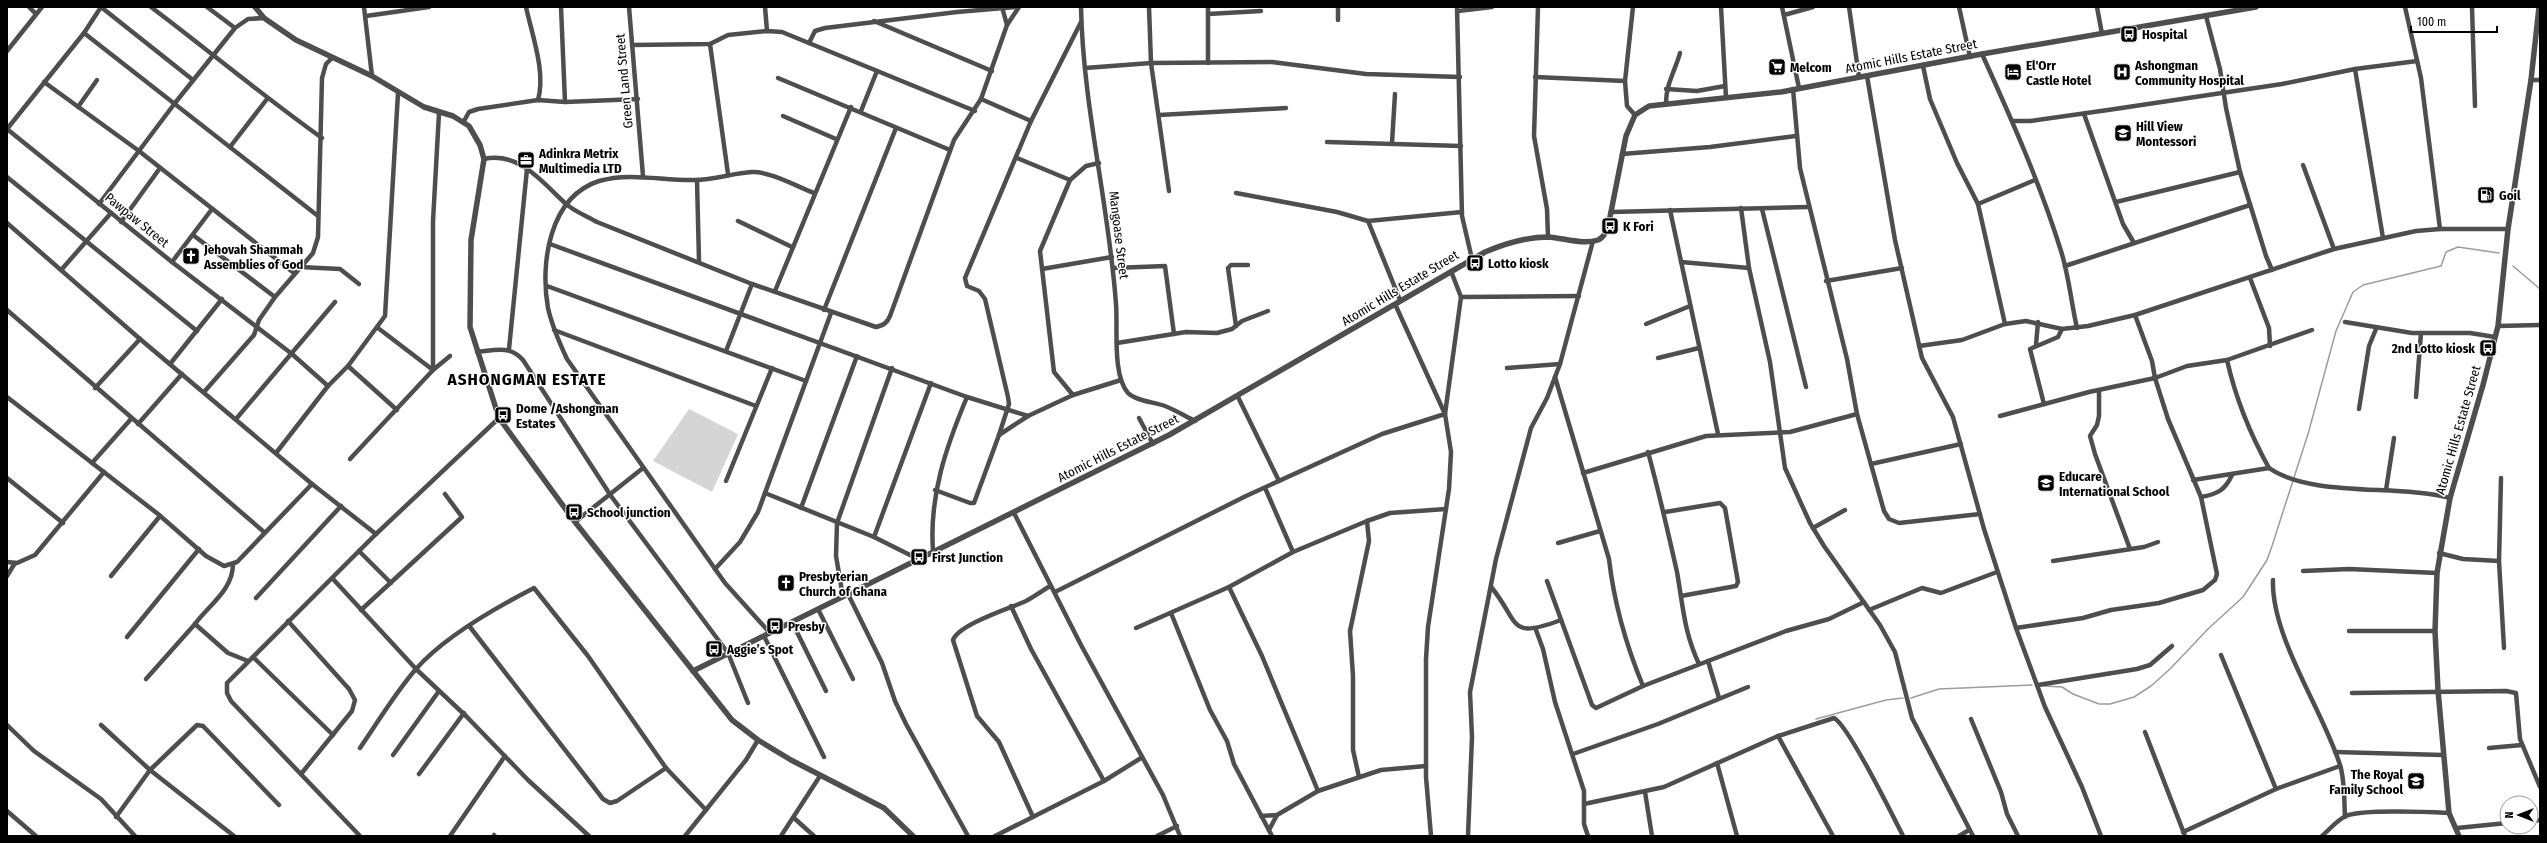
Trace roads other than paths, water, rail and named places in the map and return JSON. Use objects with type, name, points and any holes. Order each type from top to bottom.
[{"type":"street","points":[[28,7],[36,14]]},
{"type":"street","points":[[7,50],[42,7]]},
{"type":"street","points":[[7,129],[84,33],[101,7],[193,80]]},
{"type":"street","points":[[150,7],[214,54],[267,99],[322,138]]},
{"type":"street","points":[[207,7],[235,28]]},
{"type":"street","points":[[255,7],[264,18],[287,35],[372,76],[398,93],[439,113],[464,121],[476,137],[484,159],[471,240],[469,282],[470,327],[499,418],[575,522],[732,720],[758,740],[820,776],[884,808],[912,836]]},
{"type":"street","points":[[364,7],[372,76]]},
{"type":"street","points":[[366,16],[429,7]]},
{"type":"street","points":[[526,7],[537,58],[540,92],[538,100]]},
{"type":"street","points":[[561,7],[565,102]]},
{"type":"street","name":"Green Land Street","points":[[629,7],[638,99],[643,176]]},
{"type":"street","points":[[765,7],[767,31]]},
{"type":"street","points":[[809,43],[815,31],[874,21],[1018,7]]},
{"type":"street","points":[[484,159],[500,158],[514,162],[527,169],[553,190],[565,204],[597,222],[699,261],[752,284],[775,291],[831,313],[876,327],[887,323],[950,150],[962,126],[975,111],[981,99],[1008,25],[1018,7]]},
{"type":"street","name":"Mangoase Street","points":[[1081,7],[1081,22],[1086,68],[1114,268],[1117,342],[1122,380],[1128,392],[1134,397],[1165,406],[1194,421]]},
{"type":"street","points":[[1149,7],[1151,63],[1169,191]]},
{"type":"street","points":[[1208,7],[1208,63]]},
{"type":"street","points":[[1338,7],[1338,20]]},
{"type":"street","points":[[1472,259],[1463,227],[1462,212],[1460,77],[1457,9],[1492,7]]},
{"type":"street","points":[[1538,7],[1534,136],[1547,209],[1548,237]]},
{"type":"street","points":[[1468,836],[1472,737],[1470,692],[1506,515],[1531,428],[1560,364],[1579,296],[1592,241],[1604,235],[1611,212],[1622,154],[1635,115],[1627,106],[1625,81],[1633,7]]},
{"type":"street","points":[[1721,7],[1726,98]]},
{"type":"street","points":[[1782,7],[1799,88]]},
{"type":"street","points":[[1784,15],[1813,7]]},
{"type":"street","points":[[1849,7],[1859,77]]},
{"type":"street","points":[[1959,7],[1970,57]]},
{"type":"street","points":[[2097,7],[2102,34]]},
{"type":"street","name":"Atomic Hills Estate Street","points":[[1635,115],[1649,106],[1666,103],[1726,98],[1799,88],[1982,54],[2256,7]]},
{"type":"street","points":[[2406,7],[2417,61],[2440,228]]},
{"type":"street","points":[[2472,7],[2475,106]]},
{"type":"street","name":"Atomic Hills Estate Street","points":[[2459,836],[2449,813],[2443,754],[2435,631],[2437,573],[2439,553],[2450,498],[2498,326],[2508,229],[2531,80],[2539,7]]},
{"type":"street","points":[[1002,8],[1008,25]]},
{"type":"street","points":[[1208,14],[1261,12]]},
{"type":"street","points":[[2206,16],[2220,69],[2223,92],[2240,172],[2272,270]]},
{"type":"street","points":[[99,204],[174,103],[235,28],[248,19],[264,18]]},
{"type":"street","points":[[874,21],[992,71]]},
{"type":"street","points":[[936,490],[970,504],[974,503],[1007,410],[1008,397],[1002,365],[985,299],[979,291],[967,286],[965,283],[1031,121],[1081,22]]},
{"type":"street","points":[[632,45],[710,44],[728,36],[767,31],[782,32],[975,111]]},
{"type":"street","points":[[84,33],[318,216]]},
{"type":"street","points":[[710,44],[728,174]]},
{"type":"street","points":[[1666,103],[1666,89],[1680,53]]},
{"type":"street","points":[[1982,54],[2013,121],[2052,224],[2065,266],[2077,328]]},
{"type":"street","points":[[204,392],[254,335],[259,320],[275,297],[294,273],[313,253],[318,237],[322,138],[322,72],[326,64],[332,58]]},
{"type":"street","points":[[2013,121],[2030,121],[2084,114],[2282,84],[2355,69],[2417,61]]},
{"type":"street","points":[[1086,68],[1151,63],[1272,62],[1374,74],[1460,77]]},
{"type":"street","points":[[1923,66],[1930,99],[1957,163],[1978,204],[2005,324]]},
{"type":"street","points":[[2355,69],[2383,238]]},
{"type":"street","points":[[861,111],[877,71]]},
{"type":"street","points":[[1867,76],[1902,268],[1919,346],[1929,374],[1953,417],[1997,572],[2016,628],[2101,836]]},
{"type":"street","points":[[1536,77],[1625,81]]},
{"type":"street","points":[[778,78],[861,111],[896,128],[950,150]]},
{"type":"street","points":[[78,107],[97,80]]},
{"type":"street","points":[[2531,80],[2540,80]]},
{"type":"street","points":[[44,82],[139,151],[294,273]]},
{"type":"street","points":[[1666,89],[1697,91],[1725,86]]},
{"type":"street","points":[[1792,89],[1796,136],[1808,207],[1845,352],[1858,414],[1884,511],[1894,523],[1980,514]]},
{"type":"street","points":[[276,453],[328,386],[348,366],[378,328],[385,316],[387,303],[398,93]]},
{"type":"street","points":[[1392,143],[1395,94]]},
{"type":"street","points":[[230,147],[267,99]]},
{"type":"street","points":[[464,121],[469,112],[478,109],[538,100],[565,102],[638,99]]},
{"type":"street","points":[[981,99],[1031,121]]},
{"type":"street","points":[[775,291],[850,107]]},
{"type":"street","points":[[1159,115],[1286,108]]},
{"type":"street","points":[[433,370],[433,220],[439,113]]},
{"type":"street","points":[[2084,114],[2123,224],[2134,243]]},
{"type":"street","points":[[783,116],[836,139]]},
{"type":"street","points":[[824,310],[896,128]]},
{"type":"street","name":"Pawpaw Street","points":[[7,129],[121,222],[292,354],[328,386]]},
{"type":"street","points":[[1622,154],[1710,147],[1796,136]]},
{"type":"street","points":[[1327,142],[1461,146]]},
{"type":"street","points":[[1017,158],[1070,180]]},
{"type":"street","points":[[1073,395],[1054,372],[1040,251],[1070,180],[1086,166],[1099,163]]},
{"type":"street","points":[[2303,165],[2334,249]]},
{"type":"street","points":[[121,222],[160,168]]},
{"type":"street","points":[[509,349],[527,169]]},
{"type":"street","points":[[2116,202],[2240,172]]},
{"type":"street","points":[[814,193],[762,173],[728,174],[697,180],[659,180],[643,176],[598,182],[588,186],[565,204],[555,225],[550,244],[547,286],[548,307],[554,330],[567,359],[725,583],[767,634],[824,757]]},
{"type":"street","points":[[7,176],[197,331]]},
{"type":"street","points":[[697,180],[699,261]]},
{"type":"street","points":[[1978,204],[2035,180]]},
{"type":"street","points":[[1236,193],[1338,212],[1368,221],[1462,212]]},
{"type":"street","points":[[2065,266],[2250,204]]},
{"type":"street","points":[[1611,212],[1808,207]]},
{"type":"street","points":[[1741,208],[1749,268],[1770,362],[1779,433],[1786,468],[1813,528],[1864,602],[1895,652],[1912,718],[1973,836]]},
{"type":"street","points":[[1762,208],[1806,388]]},
{"type":"street","points":[[172,262],[212,209]]},
{"type":"street","points":[[1670,210],[1718,434]]},
{"type":"street","points":[[62,269],[86,240],[111,214]]},
{"type":"street","points":[[738,221],[792,247]]},
{"type":"street","points":[[1368,221],[1397,302],[1445,414],[1452,452],[1446,508],[1428,627],[1425,704],[1426,766],[1431,836]]},
{"type":"street","points":[[7,223],[62,269],[140,339],[312,484],[376,534]]},
{"type":"street","points":[[1919,346],[1962,340],[2005,324],[2026,321],[2038,322],[2062,329],[2077,328],[2135,315],[2334,249],[2383,238],[2440,228],[2508,229]]},
{"type":"street","points":[[193,235],[275,297]]},
{"type":"street","name":"Atomic Hills Estate Street","points":[[693,671],[933,551],[1014,513],[1153,444],[1238,397],[1472,259],[1510,242],[1548,237],[1592,241]]},
{"type":"street","points":[[550,244],[820,344],[892,368],[967,397],[1028,416]]},
{"type":"street","points":[[1042,269],[1112,257]]},
{"type":"street","points":[[1681,262],[1749,268]]},
{"type":"street","points":[[1236,326],[1228,268],[1231,265],[1248,265]]},
{"type":"street","points":[[1114,268],[1165,266],[1174,334]]},
{"type":"street","points":[[300,267],[340,269],[359,284]]},
{"type":"street","points":[[1826,281],[1902,268]]},
{"type":"street","points":[[1445,414],[1461,297],[1451,271]]},
{"type":"street","points":[[2250,278],[2269,328],[2270,346]]},
{"type":"street","points":[[726,351],[739,314],[752,284]]},
{"type":"street","points":[[547,286],[806,381]]},
{"type":"street","points":[[1461,297],[1579,296]]},
{"type":"street","points":[[170,364],[222,299]]},
{"type":"street","points":[[236,419],[335,302]]},
{"type":"street","points":[[1646,324],[1690,306]]},
{"type":"street","points":[[7,310],[131,419],[264,532]]},
{"type":"street","points":[[1117,342],[1186,332],[1217,333],[1268,311]]},
{"type":"street","points":[[715,569],[729,556],[750,530],[831,313]]},
{"type":"street","points":[[2016,628],[2083,618],[2111,610],[2159,603],[2194,594],[2208,587],[2217,574],[2201,497],[2193,480],[2155,378],[2152,361],[2135,315]]},
{"type":"street","points":[[2036,345],[2038,322]]},
{"type":"street","points":[[2346,322],[2376,329],[2421,333],[2470,333],[2495,337]]},
{"type":"street","points":[[2498,326],[2540,324]]},
{"type":"street","points":[[378,328],[433,370]]},
{"type":"street","points":[[2044,404],[2030,349],[2036,345],[2058,337],[2062,329]]},
{"type":"street","points":[[2359,410],[2369,346],[2376,329]]},
{"type":"street","points":[[554,330],[756,406]]},
{"type":"street","points":[[2000,416],[2155,378],[2188,366],[2227,360],[2312,330]]},
{"type":"street","points":[[2416,397],[2421,333]]},
{"type":"street","points":[[96,388],[140,339]]},
{"type":"street","points":[[1658,358],[1699,348]]},
{"type":"street","points":[[477,352],[509,349],[516,352],[523,360],[611,496],[728,653],[748,703]]},
{"type":"street","points":[[350,459],[433,370],[450,356]]},
{"type":"street","points":[[801,508],[857,356]]},
{"type":"street","points":[[2227,360],[2235,396],[2269,468]]},
{"type":"street","points":[[1507,368],[1560,364]]},
{"type":"street","points":[[348,366],[397,410]]},
{"type":"street","points":[[726,481],[772,368]]},
{"type":"street","points":[[892,368],[837,523],[836,556],[845,595],[882,663],[903,718],[968,836]]},
{"type":"street","points":[[138,424],[182,374]]},
{"type":"street","points":[[1555,377],[1609,559],[1611,579],[1628,647],[1643,686]]},
{"type":"street","points":[[999,435],[1028,416],[1073,395],[1122,380]]},
{"type":"street","points":[[874,537],[931,383]]},
{"type":"street","points":[[2100,391],[2099,416],[2097,425],[2090,436],[2095,454],[2130,549]]},
{"type":"street","points":[[7,397],[160,516],[199,549],[224,566],[233,564],[312,484]]},
{"type":"street","points":[[933,551],[936,490],[949,439],[967,397]]},
{"type":"street","points":[[1238,397],[1279,481]]},
{"type":"street","points":[[1055,592],[1246,496],[1266,490],[1279,481],[1382,434],[1445,414]]},
{"type":"street","points":[[1583,473],[1648,452],[1718,434],[1779,433],[1858,414]]},
{"type":"street","points":[[360,836],[228,696],[226,686],[229,678],[253,657],[288,621],[333,579],[376,534],[499,418]]},
{"type":"street","points":[[1139,418],[1153,444]]},
{"type":"street","points":[[92,463],[131,419]]},
{"type":"street","points":[[2386,490],[2394,438]]},
{"type":"street","points":[[1871,464],[1961,444]]},
{"type":"street","points":[[1648,452],[1665,512],[1681,596],[1682,616],[1699,664]]},
{"type":"street","points":[[575,522],[611,496],[643,468]]},
{"type":"street","points":[[2193,480],[2269,468],[2288,477],[2335,487],[2428,493],[2450,498]]},
{"type":"street","points":[[7,562],[15,563],[35,555],[104,472]]},
{"type":"street","points":[[2201,497],[2217,494],[2227,486],[2232,475]]},
{"type":"street","points":[[7,478],[63,523]]},
{"type":"street","points":[[2501,478],[2499,561],[2504,648]]},
{"type":"street","points":[[1266,490],[1293,552]]},
{"type":"street","points":[[765,493],[874,537],[918,559]]},
{"type":"street","points":[[360,610],[462,517],[445,494]]},
{"type":"street","points":[[1665,512],[1720,504],[1725,508],[1738,582],[1736,586],[1681,596]]},
{"type":"street","points":[[256,598],[341,506]]},
{"type":"street","points":[[1136,628],[1229,587],[1293,552],[1367,521],[1397,512],[1446,508]]},
{"type":"street","points":[[1813,528],[1845,510]]},
{"type":"street","points":[[1014,513],[1050,586],[1055,592],[1141,758],[1163,795],[1180,836]]},
{"type":"street","points":[[111,576],[160,516]]},
{"type":"street","points":[[1359,777],[1352,750],[1353,676],[1350,631],[1369,542],[1367,521]]},
{"type":"street","points":[[1558,543],[1600,531]]},
{"type":"street","points":[[2053,561],[2130,549],[2158,542]]},
{"type":"street","points":[[127,637],[199,549]]},
{"type":"street","points":[[360,551],[391,583]]},
{"type":"street","points":[[2439,553],[2464,560],[2499,561]]},
{"type":"street","points":[[7,576],[15,563]]},
{"type":"street","points":[[146,679],[226,589],[231,580],[233,564]]},
{"type":"street","points":[[2303,571],[2349,569],[2437,573]]},
{"type":"street","points":[[1869,610],[1922,588],[1941,593],[1997,572]]},
{"type":"street","points":[[333,579],[416,669],[589,836]]},
{"type":"street","points":[[2273,580],[2274,599],[2281,626],[2340,766],[2345,817]]},
{"type":"street","points":[[1547,582],[1592,705],[1596,708],[1643,686],[1786,631],[1829,619],[1864,602]]},
{"type":"street","points":[[1033,817],[999,742],[977,716],[953,645],[954,636],[959,632],[1011,606],[1026,601],[1050,586]]},
{"type":"street","points":[[1229,587],[1262,656],[1318,791]]},
{"type":"street","points":[[360,748],[416,669],[442,646],[534,588],[588,656],[666,768],[706,810]]},
{"type":"street","points":[[1492,588],[1503,601],[1515,625],[1526,630],[1536,630],[1561,620]]},
{"type":"street","points":[[1011,606],[1034,655],[1104,781]]},
{"type":"street","points":[[818,609],[853,679]]},
{"type":"street","points":[[1172,613],[1210,710],[1272,836]]},
{"type":"street","points":[[288,621],[354,696],[352,711],[301,774]]},
{"type":"street","points":[[792,622],[826,691]]},
{"type":"street","points":[[195,624],[228,653],[248,661]]},
{"type":"street","points":[[470,627],[603,799],[610,803],[617,801],[666,768]]},
{"type":"street","points":[[1536,630],[1555,702],[1584,791],[1584,824],[1588,836]]},
{"type":"street","points":[[2349,631],[2435,631]]},
{"type":"street","points":[[2038,685],[2137,669],[2150,665],[2172,646]]},
{"type":"street","points":[[2221,655],[2276,789]]},
{"type":"street","points":[[253,657],[333,735]]},
{"type":"street","points":[[1708,661],[1719,698]]},
{"type":"street","points":[[1573,754],[1658,724],[1748,687]]},
{"type":"street","points":[[393,755],[439,690]]},
{"type":"street","points":[[2352,693],[2438,690],[2506,690],[2516,694],[2522,745],[2540,787]]},
{"type":"street","points":[[419,774],[464,714]]},
{"type":"street","points":[[1584,804],[1664,787],[1778,736],[1834,718],[1837,720],[1903,836]]},
{"type":"street","points":[[1971,720],[2001,792],[2007,814],[2018,836]]},
{"type":"street","points":[[7,725],[38,754],[101,799],[134,836]]},
{"type":"street","points":[[101,725],[150,770],[234,836]]},
{"type":"street","points":[[116,817],[150,770],[192,727],[197,725],[203,726],[279,805]]},
{"type":"street","points":[[2145,732],[2184,834],[2276,789],[2340,766]]},
{"type":"street","points":[[1778,736],[1833,836]]},
{"type":"street","points":[[685,836],[746,760],[758,740]]},
{"type":"street","points":[[2489,748],[2522,745]]},
{"type":"street","points":[[2335,752],[2443,754]]},
{"type":"street","points":[[450,836],[505,756]]},
{"type":"street","points":[[995,836],[1104,781],[1141,758]]},
{"type":"street","points":[[1717,763],[1737,836]]},
{"type":"street","points":[[1261,816],[1277,815],[1318,791],[1359,777],[1387,769],[1426,766]]},
{"type":"street","points":[[781,836],[820,776]]},
{"type":"street","points":[[1645,792],[1652,836]]},
{"type":"street","points":[[7,811],[36,836]]},
{"type":"street","points":[[2322,836],[2345,817],[2352,814],[2397,812],[2449,813]]},
{"type":"street","points":[[1269,830],[1277,815]]},
{"type":"street","points":[[794,818],[814,836]]},
{"type":"street","points":[[2456,828],[2499,825]]},
{"type":"street","points":[[1157,836],[1177,826]]},
{"type":"street","points":[[1959,836],[1969,830]]},
{"type":"waterway","points":[[2044,686],[2062,687],[2073,694],[2099,704],[2110,704],[2134,697],[2151,686],[2170,669],[2208,629],[2243,597],[2267,560],[2308,434],[2336,331],[2353,292],[2363,285],[2441,266],[2446,252],[2458,247],[2499,253]]},
{"type":"waterway","points":[[2513,266],[2540,289]]},
{"type":"waterway","points":[[1911,698],[1939,689],[2032,685]]},
{"type":"waterway","points":[[1816,719],[1886,700],[1903,698]]},
{"type":"place","name":"Hospital","points":[[2129,34]]},
{"type":"place","name":"Melcom","points":[[1777,67]]},
{"type":"place","name":"El'Orr Castle Hotel","points":[[2013,72]]},
{"type":"place","name":"Ashongman Community Hospital","points":[[2122,72]]},
{"type":"place","name":"Hill View Montessori","points":[[2123,133]]},
{"type":"place","name":"Adinkra Metrix Multimedia LTD","points":[[526,160]]},
{"type":"place","name":"Goil","points":[[2486,195]]},
{"type":"place","name":"K Fori","points":[[1610,226]]},
{"type":"place","name":"Jehovah Shammah Assemblies of God","points":[[191,256]]},
{"type":"place","name":"Lotto kiosk","points":[[1475,263]]},
{"type":"place","name":"2nd Lotto kiosk","points":[[2488,348]]},
{"type":"place","name":"Dome /Ashongman Estates","points":[[503,415]]},
{"type":"place","name":"Educare International School","points":[[2046,483]]},
{"type":"place","name":"School junction","points":[[574,512]]},
{"type":"place","name":"First Junction","points":[[919,557]]},
{"type":"place","name":"Presbyterian Church of Ghana","points":[[786,583]]},
{"type":"place","name":"Presby","points":[[775,626]]},
{"type":"place","name":"Aggie’s Spot","points":[[714,649]]},
{"type":"place","name":"The Royal Family School","points":[[2416,781]]},
{"type":"district","name":"ASHONGMAN ESTATE","points":[[527,379]]}]
